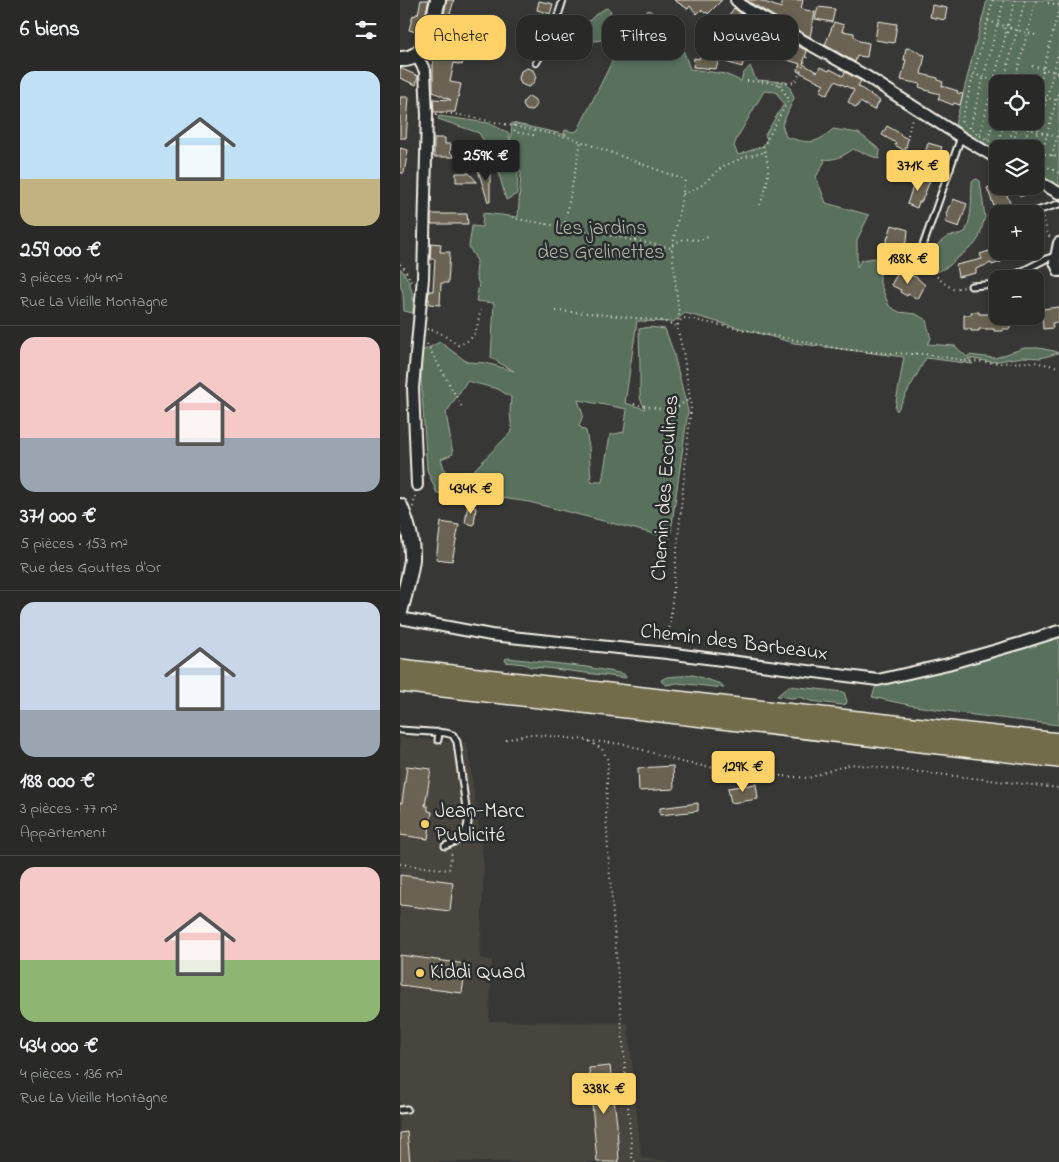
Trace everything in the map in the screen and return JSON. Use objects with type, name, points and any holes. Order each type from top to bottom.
[{"type":"highway","points":[[400,669],[1059,743]]},
{"type":"highway","points":[[400,682],[1059,758]]},
{"type":"main road","points":[[434,15],[438,0]]},
{"type":"main road","points":[[400,59],[415,54]]},
{"type":"main road","points":[[400,612],[412,560],[410,539],[402,510]]},
{"type":"street","points":[[736,0],[745,8],[866,76],[989,154]]},
{"type":"street","points":[[417,485],[413,388],[424,278],[428,115],[425,71],[419,60]]},
{"type":"street","points":[[1044,185],[1059,193]]},
{"type":"street","points":[[1059,244],[1055,256],[1059,272]]},
{"type":"street","name":"Chemin des Barbeaux","points":[[400,618],[491,634],[667,653],[878,680],[948,664],[1059,630]]},
{"type":"lane","points":[[536,63],[551,38],[563,0]]},
{"type":"lane","points":[[919,257],[961,137]]},
{"type":"lane","points":[[1044,208],[1059,204]]},
{"type":"lane","points":[[1025,270],[1055,256]]},
{"type":"lane","points":[[971,286],[989,285]]},
{"type":"lane","points":[[400,730],[439,732],[453,735],[457,742],[468,823],[466,832],[457,841],[445,846]]},
{"type":"lane","points":[[438,740],[439,732]]},
{"type":"lane","points":[[400,1110],[407,1109]]},
{"type":"path","points":[[991,130],[988,140],[961,123],[993,0]]},
{"type":"path","points":[[970,129],[1004,0]]},
{"type":"path","points":[[995,75],[1015,0]]},
{"type":"path","points":[[1006,75],[1026,0]]},
{"type":"path","points":[[1016,75],[1036,0]]},
{"type":"path","points":[[1041,75],[1059,7],[1048,3]]},
{"type":"path","points":[[988,21],[1039,36]]},
{"type":"path","points":[[1004,26],[1006,34]]},
{"type":"path","points":[[747,81],[779,84],[795,82],[811,45]]},
{"type":"path","points":[[1036,140],[1059,51]]},
{"type":"path","points":[[1032,66],[1059,73]]},
{"type":"path","points":[[973,74],[989,79]]},
{"type":"path","points":[[760,205],[769,178],[766,152],[763,147],[788,98],[779,84]]},
{"type":"path","points":[[1044,145],[1058,101],[1059,90]]},
{"type":"path","points":[[1044,97],[1058,101]]},
{"type":"path","points":[[979,135],[989,98]]},
{"type":"path","points":[[908,135],[912,118],[906,111],[912,114],[916,107]]},
{"type":"path","points":[[428,115],[444,113],[460,115],[572,138],[685,180],[683,194]]},
{"type":"path","points":[[514,125],[515,132],[533,135],[534,130]]},
{"type":"path","points":[[1052,156],[1059,129]]},
{"type":"path","points":[[1031,130],[1057,137]]},
{"type":"path","points":[[564,228],[581,141]]},
{"type":"path","points":[[683,194],[702,185],[723,166],[766,152]]},
{"type":"path","points":[[1044,154],[1059,157]]},
{"type":"path","points":[[1044,165],[1059,172]]},
{"type":"path","name":"Chemin des Ecoulines","points":[[667,653],[691,406],[683,351],[676,327],[679,314],[672,248],[683,194]]},
{"type":"path","points":[[512,218],[672,248]]},
{"type":"path","points":[[1044,222],[1048,235],[1059,244]]},
{"type":"path","points":[[673,244],[684,239],[700,240],[708,237]]},
{"type":"path","points":[[919,257],[930,263],[936,276],[953,289],[971,286]]},
{"type":"path","points":[[462,407],[419,329],[430,329],[439,332],[458,345],[472,338],[477,330],[481,310]]},
{"type":"path","points":[[556,311],[663,321],[676,327],[681,319],[684,318],[841,349],[919,354],[968,361],[1000,363],[1034,362],[1059,367]]},
{"type":"path","points":[[634,404],[662,410],[674,409],[690,399]]},
{"type":"path","points":[[402,510],[411,509],[414,505],[417,485]]},
{"type":"path","points":[[506,740],[529,734],[624,744],[681,762],[742,773],[809,778],[851,764],[1059,788]]},
{"type":"path","points":[[587,740],[602,748],[608,760],[606,811],[609,861],[632,1158],[635,1162]]},
{"type":"path","points":[[400,864],[449,870],[454,843]]},
{"type":"shaded area","points":[[400,737],[467,743],[484,866],[480,958],[492,960],[489,1021],[628,1023],[641,1158],[673,1162],[400,1162]]},
{"type":"green space","points":[[987,0],[1059,0],[1059,186],[1044,178],[1044,140],[989,140],[989,148],[955,125]]},
{"type":"green space","points":[[606,8],[611,11],[610,15],[602,15],[602,40],[592,41],[592,18]]},
{"type":"green space","points":[[649,10],[655,15],[642,15]]},
{"type":"green space","name":"Les jardins des Grelinettes","points":[[685,55],[690,69],[725,74],[741,81],[743,74],[750,66],[756,80],[786,82],[794,98],[782,125],[786,137],[811,142],[816,141],[833,129],[858,133],[880,150],[879,159],[853,149],[839,157],[823,159],[825,161],[816,177],[826,203],[869,215],[857,240],[857,268],[861,260],[875,258],[880,263],[880,283],[889,306],[899,312],[916,314],[926,320],[931,339],[927,344],[955,346],[967,357],[969,355],[995,358],[1024,348],[1039,348],[1058,353],[1041,358],[1023,357],[992,362],[968,358],[973,364],[926,358],[897,411],[895,408],[904,357],[794,343],[685,313],[673,322],[637,321],[625,403],[645,409],[640,398],[639,329],[650,327],[665,329],[673,351],[688,411],[670,538],[529,502],[502,498],[486,502],[437,493],[427,470],[421,379],[422,351],[440,342],[467,362],[486,363],[514,371],[491,358],[494,303],[476,301],[479,284],[476,277],[477,261],[469,247],[472,226],[482,227],[483,213],[518,217],[521,173],[513,160],[518,172],[517,194],[506,200],[496,162],[479,133],[438,119],[439,116],[488,123],[509,133],[510,149],[512,123],[567,135],[564,133],[565,130],[574,132],[578,130],[613,60],[685,60]],"holes":[[[764,91],[776,92],[784,104],[765,135],[767,139],[763,146],[738,155],[734,146],[737,138]],[[467,381],[498,389],[511,397],[512,431],[473,471],[447,478],[441,459],[453,454],[446,413]],[[578,400],[627,409],[624,432],[610,435],[602,482],[591,482],[589,447],[586,431],[579,426],[583,415]]]},
{"type":"green space","points":[[977,179],[980,181],[985,217],[979,238],[974,245],[949,266],[937,272],[930,257],[936,246],[948,236],[965,232],[970,213],[972,181]]},
{"type":"green space","points":[[400,268],[407,278],[411,289],[413,313],[404,311],[403,292],[400,285]]},
{"type":"green space","points":[[1059,632],[1059,725],[974,715],[872,697],[878,680]]},
{"type":"green space","points":[[505,659],[587,667],[624,674],[626,678],[531,667],[524,664],[506,662]]},
{"type":"green space","points":[[693,675],[721,684],[724,688],[677,683],[666,685],[661,680],[667,677]]},
{"type":"green space","points":[[789,686],[844,692],[847,701],[846,704],[842,705],[811,701],[799,697],[777,696]]},
{"type":"building","points":[[421,0],[429,0],[425,15],[416,15],[418,14]]},
{"type":"building","points":[[447,0],[454,0],[450,14],[457,15],[444,15]]},
{"type":"building","points":[[674,0],[722,0],[708,14],[701,10],[697,14],[690,6],[688,9]]},
{"type":"building","points":[[746,0],[759,0],[781,8],[783,0],[803,0],[801,9],[815,12],[810,37],[798,30],[798,15],[772,15]]},
{"type":"building","points":[[539,1],[553,4],[550,14],[537,10]]},
{"type":"building","points":[[932,5],[947,8],[945,20],[930,17]]},
{"type":"building","points":[[818,7],[835,9],[832,22],[815,19]]},
{"type":"building","points":[[734,8],[743,15],[729,15]]},
{"type":"building","points":[[413,15],[415,16],[415,32],[409,30]]},
{"type":"building","points":[[878,21],[897,24],[894,43],[875,40]]},
{"type":"building","points":[[834,22],[844,25],[842,31],[854,33],[854,36],[859,41],[869,43],[867,57],[857,56],[855,62],[825,45]]},
{"type":"building","points":[[798,46],[807,51],[803,64],[817,72],[820,67],[829,71],[830,69],[843,76],[845,72],[861,81],[858,86],[880,101],[874,110],[860,102],[856,108],[848,102],[854,90],[835,81],[827,95],[820,91],[824,84],[797,71],[800,64],[788,60],[798,60]]},
{"type":"building","points":[[906,48],[925,55],[921,74],[938,78],[938,80],[943,82],[942,86],[963,94],[960,105],[954,103],[953,105],[938,99],[940,94],[919,87],[920,84],[901,80],[906,60],[904,60]]},
{"type":"building","points":[[694,58],[695,60],[719,60],[716,69],[693,67]]},
{"type":"building","points":[[464,60],[462,65],[454,63],[450,82],[461,84],[455,112],[434,112],[433,99],[451,100],[433,92],[433,61]]},
{"type":"building","points":[[719,60],[744,60],[742,67]]},
{"type":"building","points":[[400,68],[418,76],[416,85],[400,78]]},
{"type":"building","points":[[527,68],[533,70],[536,77],[533,84],[528,87],[521,84],[519,78],[521,71]]},
{"type":"building","points":[[529,96],[537,104],[531,111],[526,110],[523,105]]},
{"type":"building","points":[[400,97],[409,97],[406,138],[400,138]]},
{"type":"building","points":[[887,126],[908,139],[905,151],[882,135]]},
{"type":"building","points":[[434,138],[445,138],[445,144],[451,144],[450,152],[455,157],[434,157]]},
{"type":"building","points":[[928,143],[942,147],[934,164],[923,160]]},
{"type":"building","points":[[400,148],[408,150],[404,173],[400,173]]},
{"type":"building","points":[[478,170],[490,170],[490,202],[488,202]]},
{"type":"building","points":[[456,173],[469,173],[477,182],[456,182]]},
{"type":"building","points":[[918,177],[930,181],[917,208],[907,204],[913,186],[910,182]]},
{"type":"building","points":[[990,195],[1007,195],[1011,205],[994,205]]},
{"type":"building","points":[[953,199],[967,204],[959,227],[945,222],[948,215],[946,214]]},
{"type":"building","points":[[431,214],[467,214],[468,224],[431,224]]},
{"type":"building","points":[[892,225],[908,230],[907,240],[900,252],[885,246]]},
{"type":"building","points":[[431,243],[441,244],[440,252],[450,252],[448,283],[441,283],[440,305],[429,304],[428,299],[429,291],[433,291],[435,259],[430,259]]},
{"type":"building","points":[[989,251],[989,260],[1000,260],[1001,262],[992,265],[991,263],[976,269],[976,273],[958,277],[956,265],[982,259],[980,254]]},
{"type":"building","points":[[899,271],[916,277],[925,285],[918,299],[908,294],[907,296],[900,292],[901,290],[891,285]]},
{"type":"building","points":[[1059,307],[1059,322],[1052,323],[1053,328],[1043,329],[1044,309]]},
{"type":"building","points":[[971,312],[989,314],[989,325],[1010,325],[1010,329],[1003,329],[1003,331],[979,329],[979,331],[971,331],[971,329],[964,329],[964,315],[971,315]]},
{"type":"building","points":[[468,504],[476,508],[474,525],[465,523]]},
{"type":"building","points":[[441,522],[459,525],[452,561],[436,559]]},
{"type":"building","points":[[407,766],[431,769],[425,806],[428,806],[428,811],[432,812],[428,839],[400,835],[400,802],[402,803]]},
{"type":"building","points":[[673,766],[674,789],[639,791],[638,768]]},
{"type":"building","points":[[756,784],[758,799],[731,803],[728,788]]},
{"type":"building","points":[[698,803],[698,811],[660,815],[660,808]]},
{"type":"building","points":[[400,875],[453,882],[450,911],[400,905]]},
{"type":"building","points":[[400,955],[466,964],[462,993],[400,985]]},
{"type":"building","points":[[610,1066],[619,1162],[597,1162],[589,1068]]},
{"type":"building","points":[[407,1132],[410,1162],[400,1162],[400,1133]]},
{"type":"place","name":"Jean-Marc Publicité","points":[[425,824]]},
{"type":"place","name":"Kiddi Quad","points":[[420,973]]}]
